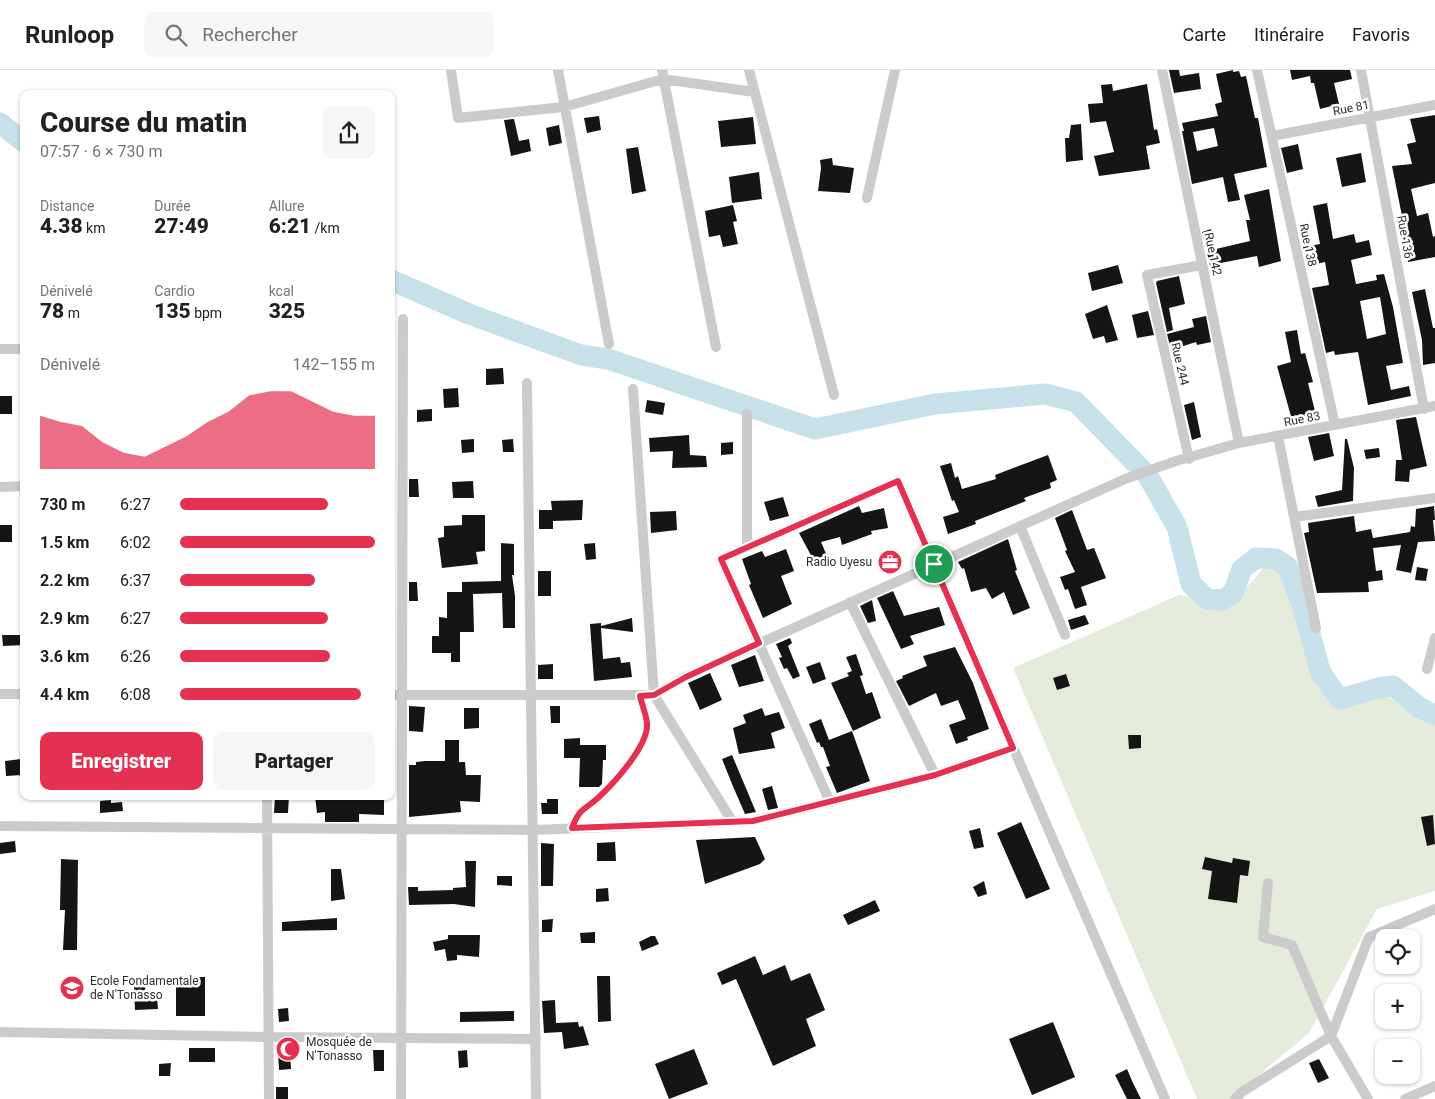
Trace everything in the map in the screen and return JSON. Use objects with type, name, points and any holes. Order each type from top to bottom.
[{"type":"street","points":[[451,70],[458,118],[564,107],[662,74],[754,92]]},
{"type":"street","points":[[558,70],[608,344]]},
{"type":"street","points":[[749,70],[834,396]]},
{"type":"street","points":[[867,198],[895,70]]},
{"type":"street","name":"Rue 142","points":[[1162,70],[1239,443]]},
{"type":"street","name":"Rue 138","points":[[1257,70],[1334,425]]},
{"type":"street","name":"Rue 136","points":[[1361,70],[1424,409]]},
{"type":"street","points":[[662,74],[716,347]]},
{"type":"street","name":"Rue 81","points":[[1272,136],[1435,105]]},
{"type":"street","name":"Rue 244","points":[[1189,459],[1147,275],[1202,265]]},
{"type":"street","points":[[401,1099],[402,829],[397,696],[403,484],[403,319]]},
{"type":"street","points":[[0,349],[20,349]]},
{"type":"street","points":[[527,383],[536,1099]]},
{"type":"street","points":[[633,388],[654,695],[732,821]]},
{"type":"street","name":"Rue 83","points":[[654,695],[686,677],[759,643],[1125,479],[1176,461],[1189,459],[1239,443],[1435,406]]},
{"type":"street","points":[[746,414],[747,548]]},
{"type":"street","points":[[1278,436],[1316,628]]},
{"type":"street","points":[[830,802],[721,559],[898,481],[1165,1099]]},
{"type":"street","points":[[395,484],[403,484]]},
{"type":"street","points":[[0,487],[20,486]]},
{"type":"street","points":[[1294,517],[1435,498]]},
{"type":"street","points":[[1020,526],[1065,635]]},
{"type":"street","points":[[850,602],[935,775]]},
{"type":"street","points":[[1428,669],[1435,638]]},
{"type":"street","points":[[0,694],[20,694]]},
{"type":"street","points":[[397,696],[654,695]]},
{"type":"street","points":[[572,828],[579,812],[617,780],[641,744],[647,724],[640,696]]},
{"type":"street","points":[[0,826],[534,830],[753,821],[935,775],[1013,748]]},
{"type":"street","points":[[267,800],[269,1099]]},
{"type":"street","points":[[1268,883],[1264,937],[1292,945],[1332,1036],[1368,1099]]},
{"type":"street","points":[[1235,1099],[1242,1092],[1332,1036],[1369,938],[1435,909]]},
{"type":"street","points":[[0,1032],[536,1039]]},
{"type":"street","points":[[1405,1099],[1435,1086]]},
{"type":"green space","points":[[1263,569],[1279,569],[1341,687],[1380,694],[1435,720],[1435,891],[1377,909],[1309,1033],[1230,1099],[1197,1099],[1013,668],[1179,595],[1232,604]]},
{"type":"building","points":[[1169,70],[1179,70],[1180,76],[1199,73],[1201,89],[1174,93]]},
{"type":"building","points":[[1233,70],[1233,72],[1239,71],[1241,77],[1246,76],[1255,118],[1258,118],[1267,167],[1234,174],[1240,200],[1228,202],[1223,177],[1192,184],[1182,131],[1184,131],[1182,123],[1218,116],[1215,104],[1222,102],[1216,74]],"holes":[[[1214,128],[1218,146],[1197,151],[1193,132]]]},
{"type":"building","points":[[1290,70],[1350,70],[1352,79],[1334,83],[1339,104],[1320,109],[1314,83],[1311,83],[1310,76],[1292,80]]},
{"type":"building","points":[[1112,84],[1113,91],[1147,84],[1154,130],[1157,129],[1160,143],[1146,146],[1150,169],[1099,176],[1094,156],[1114,152],[1106,121],[1090,123],[1088,104],[1103,103],[1101,85]]},
{"type":"building","points":[[1435,115],[1435,183],[1411,189],[1417,216],[1428,213],[1433,237],[1435,236],[1435,257],[1408,262],[1400,222],[1403,221],[1392,166],[1412,164],[1407,144],[1416,142],[1410,119]]},
{"type":"building","points":[[599,116],[601,130],[587,133],[584,118]]},
{"type":"building","points":[[753,117],[756,144],[721,147],[718,121]]},
{"type":"building","points":[[514,119],[519,141],[529,139],[531,151],[511,156],[504,120]]},
{"type":"building","points":[[1081,124],[1083,160],[1066,162],[1065,138],[1069,138],[1071,125]]},
{"type":"building","points":[[559,125],[562,143],[549,146],[546,128]]},
{"type":"building","points":[[1298,144],[1303,169],[1287,173],[1281,148]]},
{"type":"building","points":[[638,147],[646,191],[632,194],[626,149]]},
{"type":"building","points":[[1361,153],[1366,182],[1342,187],[1336,158]]},
{"type":"building","points":[[832,158],[833,165],[854,168],[850,193],[818,191],[821,168],[820,160]]},
{"type":"building","points":[[759,172],[762,199],[732,203],[729,177]]},
{"type":"building","points":[[1269,189],[1281,261],[1259,267],[1257,256],[1210,265],[1202,232],[1211,229],[1216,249],[1250,241],[1246,220],[1250,220],[1244,195]]},
{"type":"building","points":[[1327,203],[1333,239],[1354,234],[1356,243],[1369,240],[1372,255],[1351,260],[1356,284],[1377,280],[1376,275],[1384,274],[1393,307],[1403,363],[1386,366],[1391,390],[1409,386],[1411,396],[1368,405],[1358,352],[1335,355],[1334,351],[1326,353],[1312,288],[1329,285],[1325,262],[1307,266],[1303,247],[1320,244],[1313,206]],"holes":[[[1380,297],[1386,334],[1367,339],[1360,301]]]},
{"type":"building","points":[[733,205],[737,221],[733,222],[738,244],[723,247],[720,235],[709,237],[705,211]]},
{"type":"building","points":[[1118,265],[1123,283],[1092,291],[1088,273]]},
{"type":"building","points":[[1179,276],[1185,304],[1169,308],[1173,330],[1167,332],[1156,283],[1157,281]]},
{"type":"building","points":[[1425,289],[1433,328],[1435,328],[1435,363],[1423,365],[1422,340],[1412,292]]},
{"type":"building","points":[[1107,305],[1118,340],[1106,343],[1104,336],[1093,339],[1085,314]]},
{"type":"building","points":[[1148,311],[1154,335],[1137,338],[1132,315]]},
{"type":"building","points":[[1206,316],[1211,342],[1197,345],[1196,342],[1171,350],[1167,334],[1194,327],[1192,319]]},
{"type":"building","points":[[1297,330],[1301,354],[1305,353],[1313,382],[1308,383],[1316,415],[1292,420],[1277,366],[1291,362],[1285,332]]},
{"type":"building","points":[[503,368],[504,384],[486,385],[486,369]]},
{"type":"building","points":[[458,388],[459,407],[444,408],[443,389]]},
{"type":"building","points":[[0,396],[12,396],[12,414],[0,414]]},
{"type":"building","points":[[647,400],[665,403],[663,415],[645,412]]},
{"type":"building","points":[[1194,402],[1201,437],[1192,440],[1184,405]]},
{"type":"building","points":[[432,409],[432,421],[417,422],[417,410]]},
{"type":"building","points":[[1416,417],[1427,466],[1410,470],[1409,482],[1395,481],[1396,460],[1402,460],[1396,420]]},
{"type":"building","points":[[1329,433],[1334,456],[1314,461],[1308,437]]},
{"type":"building","points":[[689,435],[690,455],[706,456],[707,467],[672,468],[673,451],[650,452],[649,438]]},
{"type":"building","points":[[474,439],[474,452],[462,453],[461,440]]},
{"type":"building","points":[[513,439],[514,452],[503,452],[502,440]]},
{"type":"building","points":[[1345,439],[1347,439],[1354,468],[1353,501],[1318,507],[1315,496],[1342,490]]},
{"type":"building","points":[[733,442],[733,454],[721,455],[721,443]]},
{"type":"building","points":[[1379,448],[1380,457],[1366,459],[1364,450]]},
{"type":"building","points":[[1048,455],[1057,480],[1050,483],[1051,488],[1024,498],[1026,501],[975,521],[976,524],[948,534],[943,517],[959,512],[954,500],[952,501],[940,466],[951,463],[955,478],[958,476],[962,489],[996,479],[995,475]]},
{"type":"building","points":[[409,479],[418,479],[419,497],[409,497]]},
{"type":"building","points":[[473,481],[474,498],[453,498],[452,482]]},
{"type":"building","points":[[783,497],[789,516],[770,521],[764,502]]},
{"type":"building","points":[[583,500],[582,520],[553,521],[553,529],[539,529],[539,510],[552,510],[551,501]]},
{"type":"building","points":[[859,506],[862,513],[884,508],[888,528],[871,531],[872,534],[842,545],[840,537],[821,542],[827,556],[814,561],[799,533]]},
{"type":"building","points":[[1434,506],[1435,541],[1418,542],[1411,573],[1396,570],[1401,545],[1373,548],[1376,571],[1382,570],[1383,580],[1368,582],[1369,592],[1317,593],[1304,533],[1309,532],[1308,523],[1354,516],[1356,532],[1371,529],[1373,538],[1410,532],[1411,526],[1415,527],[1416,509]]},
{"type":"building","points":[[1072,510],[1087,550],[1094,548],[1106,578],[1081,587],[1087,605],[1075,609],[1068,589],[1065,590],[1060,577],[1075,572],[1065,551],[1067,550],[1055,518]]},
{"type":"building","points":[[676,511],[677,530],[651,533],[650,512]]},
{"type":"building","points":[[462,515],[485,515],[485,551],[476,552],[478,564],[442,568],[438,538],[444,537],[444,526],[462,525]]},
{"type":"building","points":[[0,525],[12,525],[12,542],[0,542]]},
{"type":"building","points":[[1008,539],[1017,570],[1015,571],[1030,608],[1013,615],[1004,592],[992,599],[986,588],[971,592],[964,568],[962,569],[958,562]]},
{"type":"building","points":[[501,543],[514,544],[514,575],[512,575],[515,596],[515,628],[503,628],[502,593],[473,594],[474,632],[460,632],[460,662],[451,662],[451,653],[432,653],[432,636],[439,636],[439,617],[447,618],[447,592],[462,592],[462,582],[501,581]]},
{"type":"building","points":[[595,543],[596,559],[586,560],[584,544]]},
{"type":"building","points":[[786,549],[794,571],[781,576],[792,604],[763,618],[749,585],[751,584],[742,559],[762,551],[765,557]]},
{"type":"building","points":[[1417,567],[1428,569],[1426,581],[1415,580]]},
{"type":"building","points":[[538,571],[551,571],[551,596],[538,596]]},
{"type":"building","points":[[409,582],[417,582],[418,601],[409,601]]},
{"type":"building","points":[[893,591],[904,616],[939,607],[945,625],[910,636],[914,644],[901,649],[877,598]]},
{"type":"building","points":[[872,600],[876,621],[868,623],[860,606]]},
{"type":"building","points":[[1085,615],[1089,624],[1071,630],[1068,620]]},
{"type":"building","points":[[632,618],[633,632],[601,628],[603,659],[620,657],[621,663],[630,662],[632,677],[594,681],[590,624],[601,623],[601,626]]},
{"type":"building","points":[[2,635],[20,635],[20,645],[3,646]]},
{"type":"building","points":[[790,638],[792,643],[788,646],[800,676],[793,679],[787,668],[784,669],[779,658],[782,657],[776,644]]},
{"type":"building","points":[[955,647],[973,683],[989,729],[967,737],[968,740],[956,744],[949,725],[966,719],[958,700],[941,706],[936,693],[909,706],[896,681],[903,678],[902,676],[927,666],[923,656]]},
{"type":"building","points":[[856,654],[863,675],[860,676],[866,694],[872,692],[881,718],[853,731],[831,683],[849,676],[847,673],[852,671],[846,657]]},
{"type":"building","points":[[755,655],[764,681],[739,687],[731,665]]},
{"type":"building","points":[[820,662],[826,679],[813,684],[806,667]]},
{"type":"building","points":[[553,664],[553,679],[538,679],[538,665]]},
{"type":"building","points":[[710,673],[722,700],[700,710],[688,683]]},
{"type":"building","points":[[1066,674],[1070,686],[1057,690],[1053,678]]},
{"type":"building","points":[[409,706],[425,707],[423,732],[409,731]]},
{"type":"building","points":[[550,706],[560,706],[560,723],[551,723]]},
{"type":"building","points":[[464,708],[479,708],[479,728],[464,729]]},
{"type":"building","points":[[762,708],[765,716],[779,712],[785,728],[771,733],[775,748],[739,754],[733,728],[746,723],[743,715]]},
{"type":"building","points":[[821,719],[829,740],[852,731],[870,781],[837,793],[826,767],[830,766],[823,747],[821,747],[819,742],[817,743],[809,724]]},
{"type":"building","points":[[1128,735],[1141,735],[1141,748],[1129,749]]},
{"type":"building","points":[[580,738],[580,745],[606,745],[606,760],[603,760],[602,784],[599,787],[579,787],[580,758],[564,758],[564,739]]},
{"type":"building","points":[[445,740],[459,740],[459,762],[465,762],[466,775],[481,775],[480,802],[460,801],[461,812],[409,817],[409,765],[416,765],[416,762],[425,761],[445,761]]},
{"type":"building","points":[[732,755],[756,812],[745,814],[732,784],[722,759]]},
{"type":"building","points":[[20,759],[20,775],[6,776],[5,761]]},
{"type":"building","points":[[772,786],[778,808],[768,810],[762,789]]},
{"type":"building","points":[[547,799],[558,799],[558,814],[542,814],[541,803],[547,803]]},
{"type":"building","points":[[111,800],[111,803],[122,802],[123,811],[100,813],[100,801]]},
{"type":"building","points":[[275,800],[289,800],[288,813],[274,813]]},
{"type":"building","points":[[315,800],[384,800],[384,815],[359,814],[359,822],[325,822],[325,812],[317,813]]},
{"type":"building","points":[[1433,815],[1435,844],[1427,846],[1421,817]]},
{"type":"building","points":[[1021,822],[1050,889],[1026,899],[997,833]]},
{"type":"building","points":[[980,828],[984,847],[974,849],[969,831]]},
{"type":"building","points":[[755,837],[765,859],[760,864],[705,884],[696,840]]},
{"type":"building","points":[[15,841],[16,852],[0,854],[0,843]]},
{"type":"building","points":[[615,842],[616,861],[597,861],[597,843]]},
{"type":"building","points":[[541,843],[554,844],[553,886],[541,886]]},
{"type":"building","points":[[1205,857],[1232,863],[1233,858],[1250,861],[1248,876],[1240,875],[1237,903],[1208,899],[1212,871],[1202,869]]},
{"type":"building","points":[[61,859],[78,860],[77,950],[63,950],[65,910],[60,910]]},
{"type":"building","points":[[465,861],[476,861],[475,907],[454,904],[409,905],[408,887],[418,887],[418,891],[453,890],[453,888],[466,887]]},
{"type":"building","points":[[331,869],[341,869],[345,899],[331,901]]},
{"type":"building","points":[[497,876],[512,876],[512,886],[497,885]]},
{"type":"building","points":[[984,881],[987,894],[978,897],[973,887]]},
{"type":"building","points":[[608,888],[609,901],[596,902],[596,889]]},
{"type":"building","points":[[875,900],[880,911],[848,925],[843,915]]},
{"type":"building","points":[[337,918],[337,930],[282,931],[282,922]]},
{"type":"building","points":[[553,919],[552,932],[542,932],[542,920]]},
{"type":"building","points":[[595,932],[595,943],[581,943],[580,933]]},
{"type":"building","points":[[448,935],[480,935],[479,957],[457,955],[457,960],[447,961],[445,949],[435,951],[433,942],[448,939]]},
{"type":"building","points":[[655,936],[659,944],[642,951],[639,942]]},
{"type":"building","points":[[755,956],[763,975],[785,965],[791,981],[810,973],[825,1010],[806,1019],[816,1046],[773,1066],[736,979],[722,985],[717,973]]},
{"type":"building","points":[[597,976],[610,976],[611,1021],[598,1022]]},
{"type":"building","points":[[176,977],[205,977],[205,1016],[176,1016]]},
{"type":"building","points":[[145,986],[146,997],[157,996],[158,1009],[135,1010],[134,987]]},
{"type":"building","points":[[555,1000],[556,1023],[578,1022],[579,1027],[583,1026],[589,1045],[564,1049],[562,1032],[544,1033],[542,1001]]},
{"type":"building","points":[[288,1008],[289,1021],[279,1022],[278,1009]]},
{"type":"building","points":[[514,1011],[514,1021],[460,1022],[460,1012]]},
{"type":"building","points":[[1053,1022],[1075,1077],[1032,1095],[1009,1039]]},
{"type":"building","points":[[189,1048],[215,1048],[215,1062],[189,1062]]},
{"type":"building","points":[[694,1049],[708,1084],[669,1099],[655,1064]]},
{"type":"building","points":[[373,1050],[384,1050],[384,1071],[374,1071]]},
{"type":"building","points":[[467,1050],[468,1067],[459,1068],[458,1051]]},
{"type":"building","points":[[290,1051],[291,1069],[279,1070],[278,1052]]},
{"type":"building","points":[[1319,1059],[1329,1078],[1318,1083],[1309,1063]]},
{"type":"building","points":[[171,1063],[170,1076],[159,1076],[159,1064]]},
{"type":"building","points":[[1127,1069],[1141,1099],[1127,1099],[1115,1075]]},
{"type":"building","points":[[276,1087],[288,1087],[288,1099],[276,1099]]},
{"type":"waterway","points":[[0,123],[20,139]]},
{"type":"waterway","points":[[395,282],[469,314],[581,355],[608,359],[815,429],[935,404],[1045,394],[1076,402],[1148,476],[1177,527],[1191,584],[1207,599],[1222,600],[1233,593],[1242,569],[1256,558],[1276,559],[1287,566],[1301,601],[1321,674],[1340,699],[1378,688],[1393,686],[1420,708],[1435,715]]},
{"type":"place","name":"Radio Uyesu","points":[[890,562]]},
{"type":"place","name":"Ecole Fondamentale de N'Tonasso","points":[[72,988]]},
{"type":"place","name":"Mosquée de N'Tonasso","points":[[288,1049]]},
{"type":"route","points":[[898,481],[934,564],[1013,748],[935,775],[753,821],[572,828],[579,812],[617,780],[641,744],[647,724],[640,696],[654,695],[686,677],[759,643],[721,559],[898,481]]}]
